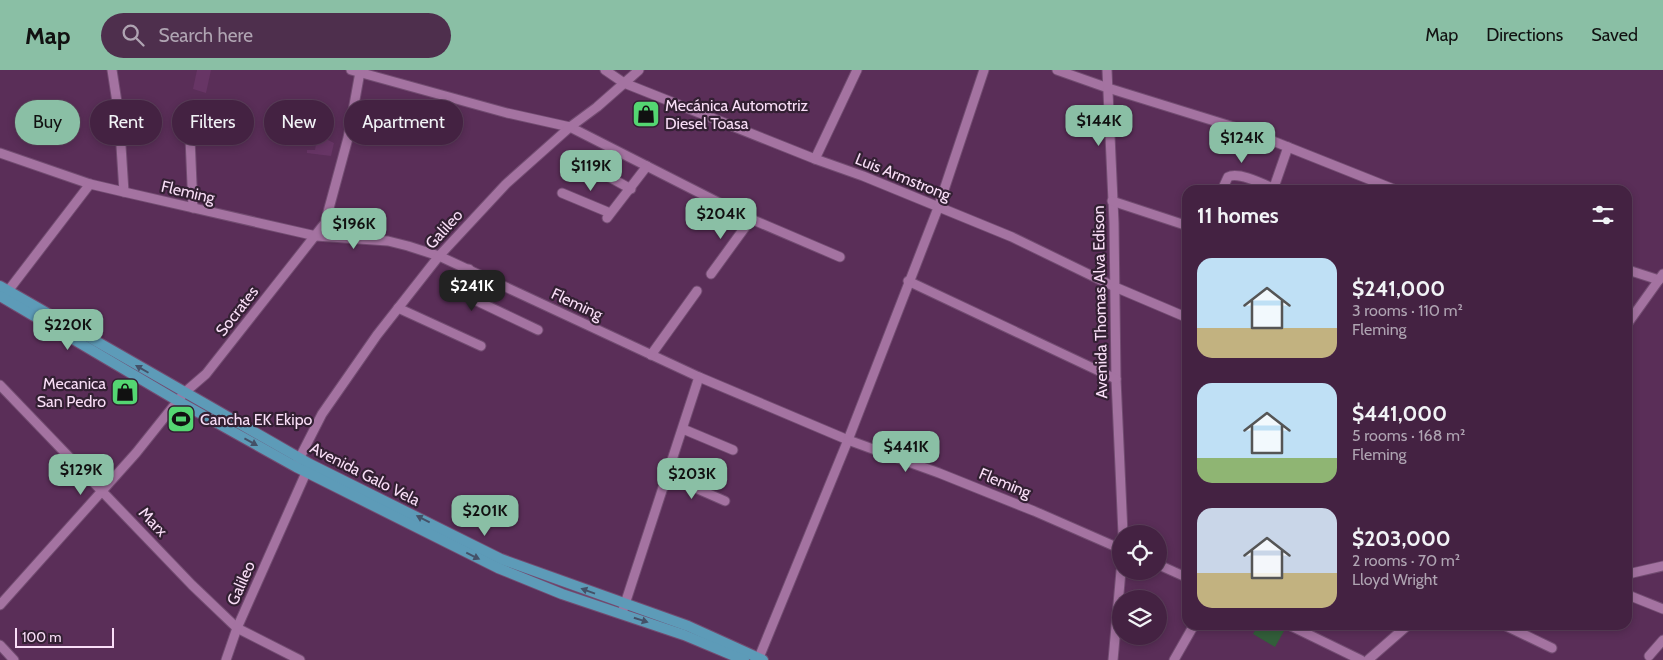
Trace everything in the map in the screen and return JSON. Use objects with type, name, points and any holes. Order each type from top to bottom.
[{"type":"main road","name":"Avenida Galo Vela","points":[[3,291],[181,397],[399,520],[499,563],[562,594],[688,626],[760,659]]},
{"type":"main road","name":"Avenida Galo Vela","points":[[308,468],[404,510],[499,563]]},
{"type":"main road","points":[[399,520],[404,510]]},
{"type":"main road","name":"Avenida Galo Vela","points":[[623,609],[744,660]]},
{"type":"street","points":[[112,70],[119,115],[124,192]]},
{"type":"street","name":"Luis Armstrong","points":[[605,70],[624,83],[1012,237],[1115,287],[1182,315]]},
{"type":"street","name":"Galileo","points":[[298,462],[322,414],[377,335],[439,256],[506,184],[638,70]]},
{"type":"street","points":[[815,159],[857,70]]},
{"type":"street","points":[[760,659],[938,208],[984,70]]},
{"type":"street","points":[[1057,70],[1108,88],[1250,132],[1383,185]]},
{"type":"street","name":"Avenida Thomas Alva Edison","points":[[1107,70],[1115,287],[1116,379],[1123,525]]},
{"type":"street","points":[[355,71],[507,113],[570,127],[751,219],[840,257]]},
{"type":"street","name":"Socrates","points":[[0,605],[136,453],[181,397],[206,374],[325,223],[348,138],[355,71]]},
{"type":"street","points":[[190,145],[193,208]]},
{"type":"street","points":[[1277,185],[1288,147]]},
{"type":"street","name":"Fleming","points":[[0,153],[90,184],[124,192],[316,236],[388,241],[439,256],[699,378],[848,440],[940,473],[1112,545]]},
{"type":"street","points":[[562,193],[609,216],[647,166]]},
{"type":"street","points":[[591,167],[631,189]]},
{"type":"street","points":[[1224,185],[1228,177],[1232,174],[1262,185]]},
{"type":"street","points":[[3,291],[90,184]]},
{"type":"street","points":[[1112,201],[1182,224]]},
{"type":"street","points":[[711,274],[751,219]]},
{"type":"street","points":[[469,269],[457,290],[458,292],[538,330]]},
{"type":"street","points":[[1632,271],[1661,277],[1632,317]]},
{"type":"street","points":[[908,281],[1116,379]]},
{"type":"street","points":[[651,355],[697,291]]},
{"type":"street","points":[[398,308],[481,346]]},
{"type":"street","points":[[623,609],[699,378]]},
{"type":"street","name":"Marx","points":[[0,385],[192,586],[237,628],[300,660]]},
{"type":"street","points":[[683,428],[733,450]]},
{"type":"street","name":"Galileo","points":[[226,660],[237,628],[308,468]]},
{"type":"street","points":[[668,476],[725,501]]},
{"type":"street","points":[[1632,573],[1663,566]]},
{"type":"street","points":[[1167,569],[1182,575]]},
{"type":"street","points":[[1113,660],[1120,580]]},
{"type":"street","points":[[1632,597],[1663,609]]},
{"type":"street","points":[[1174,660],[1191,630]]},
{"type":"street","points":[[1299,630],[1361,660]]},
{"type":"street","points":[[1368,660],[1402,630]]},
{"type":"street","points":[[1514,630],[1552,648]]},
{"type":"street","points":[[1649,656],[1663,640]]},
{"type":"street","points":[[0,645],[14,660]]},
{"type":"shaded area","points":[[197,70],[211,70],[206,93],[193,89]]},
{"type":"shaded area","points":[[316,145],[334,145],[331,156],[307,153],[307,150],[315,150]]},
{"type":"green space","name":"Cancha EK Ekipo","points":[[182,407],[194,414],[179,431],[169,424]]},
{"type":"green space","points":[[1255,630],[1284,631],[1275,647],[1253,634]]},
{"type":"place","name":"Mecánica Automotriz Diesel Toasa","points":[[646,114]]},
{"type":"place","name":"Mecanica San Pedro","points":[[125,392]]},
{"type":"place","name":"Cancha EK Ekipo","points":[[181,419]]}]
